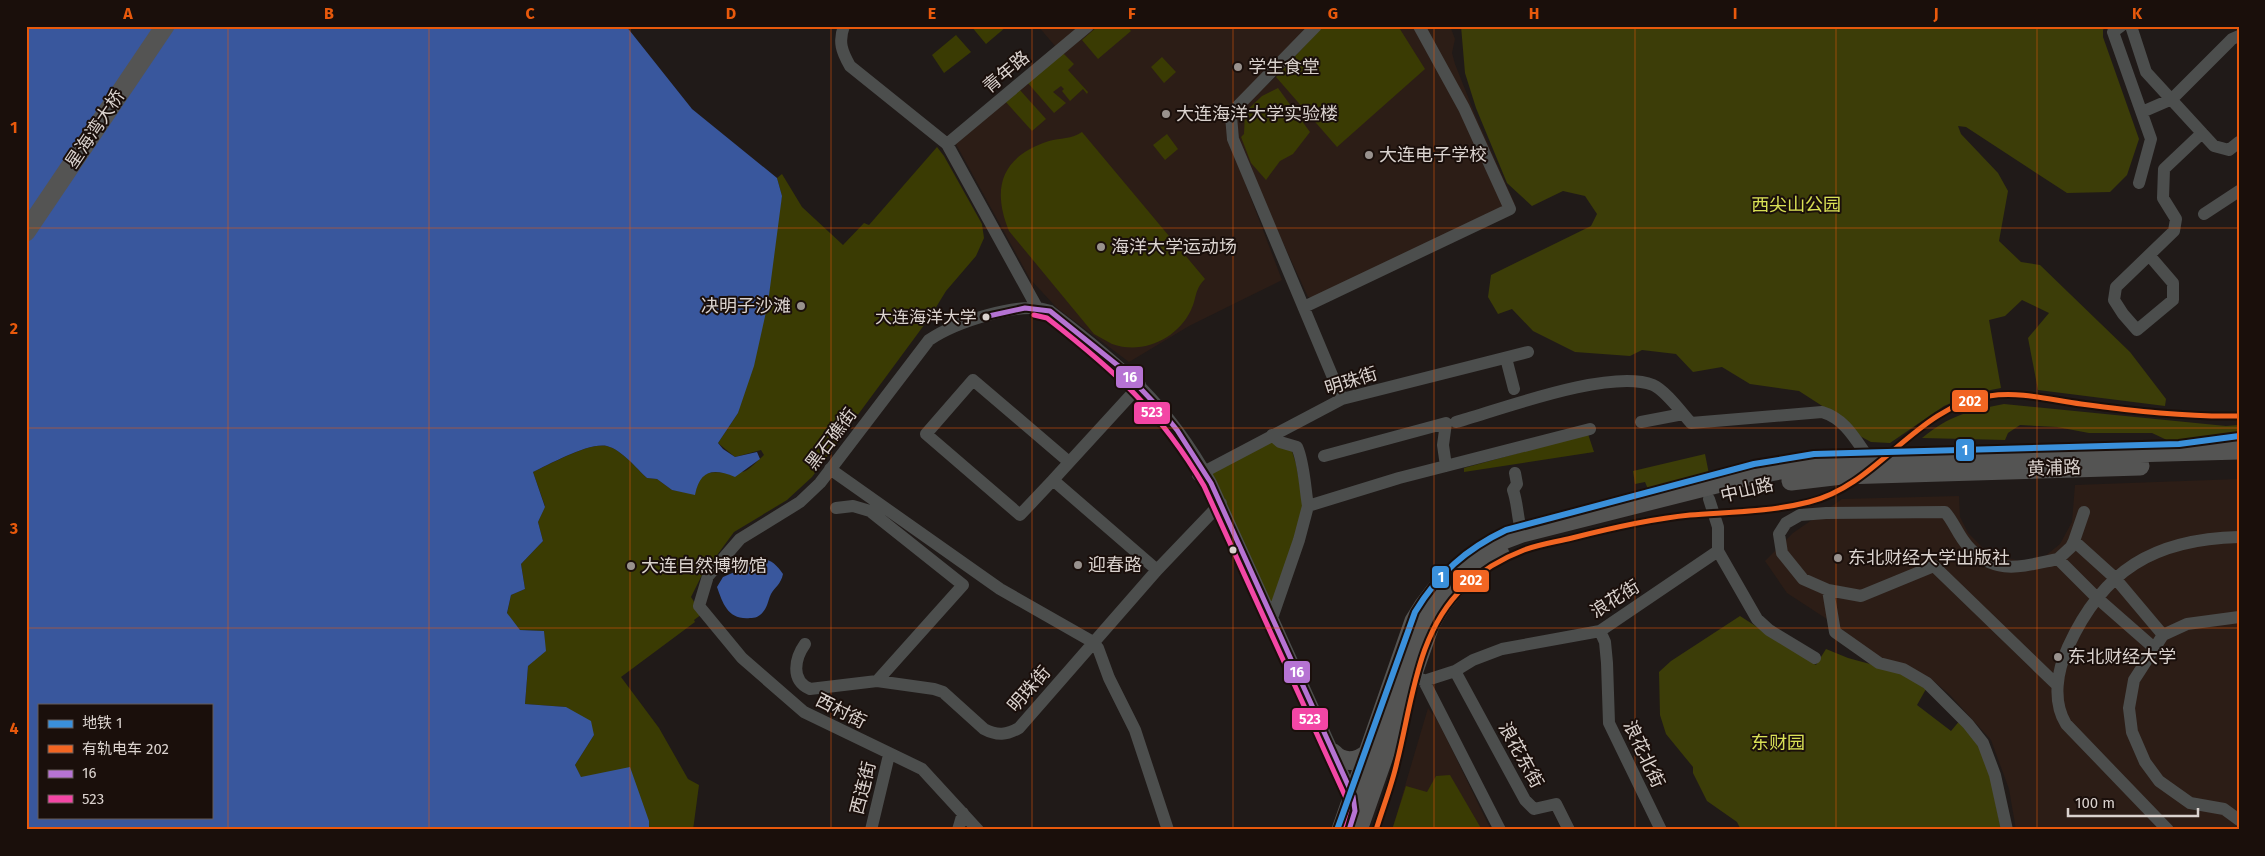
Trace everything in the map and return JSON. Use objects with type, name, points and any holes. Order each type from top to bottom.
[{"type":"highway","name":"星海湾大桥","points":[[26,216],[154,26]]},
{"type":"highway","name":"星海湾大桥","points":[[26,232],[165,26]]},
{"type":"highway","name":"黄浦路","points":[[1870,467],[2239,450]]},
{"type":"highway","name":"黄浦路","points":[[1870,467],[2239,463]]},
{"type":"highway","name":"中山路","points":[[1341,830],[1351,793],[1368,753],[1414,621],[1423,605],[1462,562],[1492,544],[1522,533],[1769,472],[1815,464],[1870,467]]},
{"type":"highway","name":"中山路","points":[[1358,830],[1379,770],[1418,677],[1436,613],[1458,584],[1484,564],[1525,545],[1771,484],[1870,467]]},
{"type":"highway","points":[[1333,762],[1338,758],[1348,761],[1360,758],[1368,753]]},
{"type":"highway","points":[[1350,830],[1355,811],[1351,793]]},
{"type":"street","points":[[844,26],[840,36],[841,50],[850,66],[947,144],[971,185],[1035,308]]},
{"type":"street","name":"青年路","points":[[947,144],[1088,26]]},
{"type":"street","points":[[1316,26],[1234,110],[1231,116],[1233,139],[1342,399]]},
{"type":"street","points":[[1304,307],[1510,209],[1464,108],[1419,26]]},
{"type":"street","points":[[2120,26],[2113,32],[2151,139],[2139,183]]},
{"type":"street","points":[[2131,26],[2146,72],[2214,146],[2229,150],[2239,142]]},
{"type":"street","points":[[2234,26],[2239,31]]},
{"type":"street","points":[[2142,112],[2172,99],[2232,39],[2239,36]]},
{"type":"street","points":[[2149,255],[2173,284],[2173,300],[2137,330],[2122,314],[2114,300],[2116,287],[2149,255],[2174,231],[2176,219],[2163,198],[2164,169],[2202,133]]},
{"type":"street","points":[[2204,214],[2239,192]]},
{"type":"street","name":"黑石礁街","points":[[699,606],[708,576],[740,539],[807,497],[929,340],[938,334],[965,323],[1005,312],[1035,308],[1050,311],[1112,360],[1137,388],[1178,428],[1272,618],[1333,762],[1351,793]]},
{"type":"street","name":"明珠街","points":[[1201,473],[1342,399],[1528,352]]},
{"type":"street","points":[[1506,358],[1514,389]]},
{"type":"street","points":[[1069,462],[973,380],[926,434],[1020,515],[1053,480],[1137,388]]},
{"type":"street","points":[[1456,422],[1590,384],[1630,380],[1655,386],[1691,423],[1822,412],[1835,416],[1844,424],[1870,467]]},
{"type":"street","points":[[1641,422],[1683,414]]},
{"type":"street","points":[[1324,456],[1446,423],[1443,445],[1446,466]]},
{"type":"street","points":[[1308,506],[1446,466],[1590,429]]},
{"type":"street","points":[[1272,435],[1280,442],[1297,447],[1302,458],[1302,471],[1308,506],[1299,540],[1272,618]]},
{"type":"street","points":[[830,469],[1000,589],[1093,642],[1098,648],[1109,678],[1135,730],[1168,830]]},
{"type":"street","points":[[1515,474],[1517,484],[1513,490],[1518,502],[1516,516],[1522,533]]},
{"type":"street","points":[[1053,480],[1157,570]]},
{"type":"street","points":[[1709,499],[1718,527],[1718,551],[1757,620],[1769,630],[1815,658]]},
{"type":"street","points":[[836,508],[853,506],[870,511],[963,585],[876,681]]},
{"type":"street","name":"黑石礁街","points":[[1218,507],[1333,762],[1351,793]]},
{"type":"street","name":"明珠街","points":[[805,644],[798,653],[796,671],[799,680],[810,689],[876,681],[934,689],[943,692],[984,729],[992,733],[1010,734],[1019,728],[1157,570],[1218,507]]},
{"type":"street","points":[[2057,686],[1934,566],[1861,596],[1828,590],[1803,579],[1782,553],[1779,534],[1786,523],[1800,515],[1945,512],[1967,545],[1979,556],[1996,565],[2013,568],[2058,559],[2071,547],[2084,512]]},
{"type":"street","points":[[2168,830],[2071,732],[2061,716],[2057,686],[2062,659],[2077,628],[2096,597],[2132,565],[2159,551],[2185,542],[2211,538],[2239,538]]},
{"type":"street","points":[[2074,541],[2116,578],[2163,634]]},
{"type":"street","name":"浪花街","points":[[1418,677],[1455,671],[1473,660],[1502,648],[1600,631],[1718,551]]},
{"type":"street","points":[[2058,559],[2096,597],[2153,647]]},
{"type":"street","points":[[1828,590],[1835,632],[1879,663],[1902,669],[1927,683],[1973,730],[1983,744],[1996,775],[2007,830]]},
{"type":"street","name":"西村街","points":[[699,606],[742,658],[804,712],[922,769],[978,830]]},
{"type":"street","points":[[2239,617],[2187,624],[2163,634],[2153,647],[2134,680],[2129,708],[2132,732],[2145,762],[2159,781],[2190,802],[2224,809],[2239,820]]},
{"type":"street","name":"浪花北街","points":[[1600,631],[1605,642],[1609,723],[1662,830]]},
{"type":"street","name":"浪花东街","points":[[1455,671],[1525,800],[1534,809],[1556,804],[1569,830]]},
{"type":"street","points":[[1418,677],[1500,830]]},
{"type":"street","name":"西连街","points":[[871,830],[889,754]]},
{"type":"street","name":"黑石礁街","points":[[1333,762],[1351,793]]},
{"type":"street","points":[[1351,793],[1379,770]]},
{"type":"street","points":[[958,830],[963,813]]},
{"type":"shaded area","points":[[971,26],[1006,26],[1006,27],[986,44]]},
{"type":"shaded area","points":[[1038,26],[1310,26],[1227,111],[1229,141],[1282,280],[1189,326],[1129,362],[1057,308],[1030,279],[951,135],[1055,46]]},
{"type":"shaded area","points":[[1098,26],[1127,26],[1131,31],[1098,59],[1082,40]]},
{"type":"shaded area","name":"大连电子学校","points":[[1323,26],[1450,26],[1455,39],[1452,53],[1455,64],[1515,204],[1484,216],[1315,298],[1308,297],[1250,171],[1239,139],[1236,112],[1276,77]]},
{"type":"shaded area","points":[[1323,26],[1398,26],[1425,69],[1337,147],[1276,77]]},
{"type":"shaded area","points":[[956,35],[971,52],[944,73],[932,55]]},
{"type":"shaded area","points":[[1062,52],[1074,64],[1068,70],[1088,92],[1087,94],[1083,89],[1070,101],[1062,91],[1064,89],[1061,86],[1053,92],[1066,103],[1054,113],[1027,82]]},
{"type":"shaded area","points":[[1162,57],[1176,72],[1164,83],[1151,67]]},
{"type":"shaded area","points":[[1278,88],[1310,132],[1293,154],[1280,161],[1266,180],[1251,163],[1241,137],[1244,134],[1245,112],[1262,96]]},
{"type":"shaded area","points":[[1019,89],[1046,119],[1032,131],[1005,101]]},
{"type":"shaded area","name":"海洋大学运动场","points":[[1082,132],[1205,279],[1199,287],[1193,306],[1185,320],[1168,336],[1147,346],[1124,347],[1112,344],[1094,334],[1009,231],[1004,215],[1001,187],[1011,164],[1020,155],[1033,147]]},
{"type":"shaded area","points":[[1167,134],[1178,149],[1165,160],[1153,145]]},
{"type":"shaded area","points":[[937,147],[944,156],[982,224],[984,238],[976,256],[946,291],[930,317],[812,477],[787,500],[734,532],[701,577],[691,597],[702,614],[694,620],[695,622],[621,677],[659,728],[688,779],[699,785],[693,830],[649,830],[649,821],[581,778],[575,765],[594,735],[566,707],[525,704],[528,666],[545,651],[544,631],[520,630],[507,614],[511,595],[525,589],[521,564],[543,541],[538,522],[545,506],[533,472],[580,450],[590,447],[607,446],[623,455],[647,478],[657,479],[672,490],[695,494],[698,484],[706,474],[742,472],[750,468],[764,455],[761,450],[735,457],[718,443],[738,413],[782,196],[777,178],[782,174],[802,207],[843,245],[864,223],[869,225]]},
{"type":"shaded area","points":[[1588,434],[1594,452],[1464,472],[1464,468]]},
{"type":"shaded area","points":[[1270,442],[1292,451],[1304,508],[1272,612],[1210,473]]},
{"type":"shaded area","name":"东北财经大学","points":[[2239,479],[2239,830],[2016,830],[2009,789],[1991,740],[1950,695],[1929,677],[1903,665],[1884,663],[1839,627],[1787,593],[1765,561],[1793,533],[1842,499],[1959,496],[1960,517],[1968,533],[1984,549],[2004,558],[2022,561],[2045,556],[2060,544],[2072,522],[2075,485]]},
{"type":"shaded area","points":[[1428,708],[1439,723],[1491,830],[1392,830]]},
{"type":"shaded area","points":[[1450,775],[1482,830],[1392,830],[1406,786],[1427,792],[1436,776]]},
{"type":"green space","name":"西尖山公园","points":[[1461,26],[2106,26],[2103,30],[2103,37],[2139,139],[2127,175],[2110,192],[2067,193],[1966,127],[1958,126],[1961,134],[1998,173],[2008,191],[1999,241],[2021,262],[2040,265],[2130,352],[2166,399],[2165,406],[2038,390],[2028,338],[2049,313],[2022,300],[2005,316],[1989,320],[2001,388],[1975,393],[1944,406],[1890,443],[1871,442],[1858,435],[1844,420],[1799,391],[1750,384],[1722,367],[1693,372],[1676,354],[1642,350],[1630,356],[1575,352],[1533,331],[1512,309],[1498,314],[1488,297],[1491,275],[1591,226],[1597,214],[1585,196],[1563,191],[1532,206],[1507,183],[1476,108],[1465,73]]},
{"type":"green space","points":[[2004,404],[2226,426],[2239,425],[2239,436],[2236,438],[2169,441],[2152,433],[2089,433],[2057,427],[2020,425],[2008,433],[2005,440],[1922,438],[1932,430],[1960,415]]},
{"type":"green space","points":[[1705,454],[1709,474],[1648,489],[1645,482],[1635,484],[1633,471]]},
{"type":"green space","name":"东财园","points":[[1740,616],[1816,665],[1826,649],[1848,658],[1903,673],[1926,689],[1917,705],[1951,731],[1961,719],[1987,760],[2001,830],[1741,830],[1737,822],[1707,801],[1693,773],[1693,767],[1666,734],[1660,715],[1659,672],[1671,661]]},
{"type":"water","points":[[26,26],[626,26],[692,109],[777,178],[782,196],[768,303],[754,366],[738,413],[718,443],[735,457],[757,452],[760,459],[735,477],[720,472],[709,473],[700,480],[695,495],[672,490],[657,479],[647,478],[623,455],[607,446],[590,447],[580,450],[533,472],[545,507],[538,522],[543,541],[521,564],[525,589],[511,595],[507,613],[520,630],[544,631],[546,651],[528,666],[525,704],[566,707],[591,721],[594,735],[575,765],[581,777],[630,767],[649,821],[649,830],[26,830]]},
{"type":"water","points":[[758,558],[773,563],[783,574],[782,577],[771,594],[765,610],[760,615],[752,618],[743,618],[731,614],[724,605],[717,587],[723,577],[737,571],[752,559]]},
{"type":"metro line","name":"1","points":[[1337,830],[1415,612],[1433,586],[1454,564],[1478,545],[1506,530],[1754,464],[1814,454],[2179,444],[2239,436]]},
{"type":"tram line","name":"202","points":[[1376,830],[1395,771],[1418,669],[1436,625],[1448,605],[1464,587],[1485,570],[1508,557],[1536,546],[1645,521],[1690,515],[1764,510],[1809,502],[1834,493],[1856,480],[1918,429],[1940,414],[1963,403],[1989,396],[2024,395],[2140,411],[2199,416],[2239,416]]},
{"type":"transit line","name":"16","points":[[984,317],[1025,308],[1050,311],[1121,368],[1177,430],[1211,483],[1353,796],[1355,811],[1349,830]]},
{"type":"transit line","name":"523","points":[[1034,315],[1047,318],[1094,356],[1134,394],[1170,436],[1204,486],[1346,798],[1347,810],[1342,828]]},
{"type":"place","name":"学生食堂","points":[[1238,67]]},
{"type":"place","name":"大连海洋大学实验楼","points":[[1166,114]]},
{"type":"place","name":"大连电子学校","points":[[1369,155]]},
{"type":"place","name":"海洋大学运动场","points":[[1101,247]]},
{"type":"place","name":"决明子沙滩","points":[[801,306]]},
{"type":"place","name":"大连海洋大学","points":[[986,317]]},
{"type":"place","name":"东北财经大学出版社","points":[[1838,558]]},
{"type":"place","name":"迎春路","points":[[1078,565]]},
{"type":"place","name":"大连自然博物馆","points":[[631,566]]},
{"type":"place","name":"东北财经大学","points":[[2058,657]]}]
